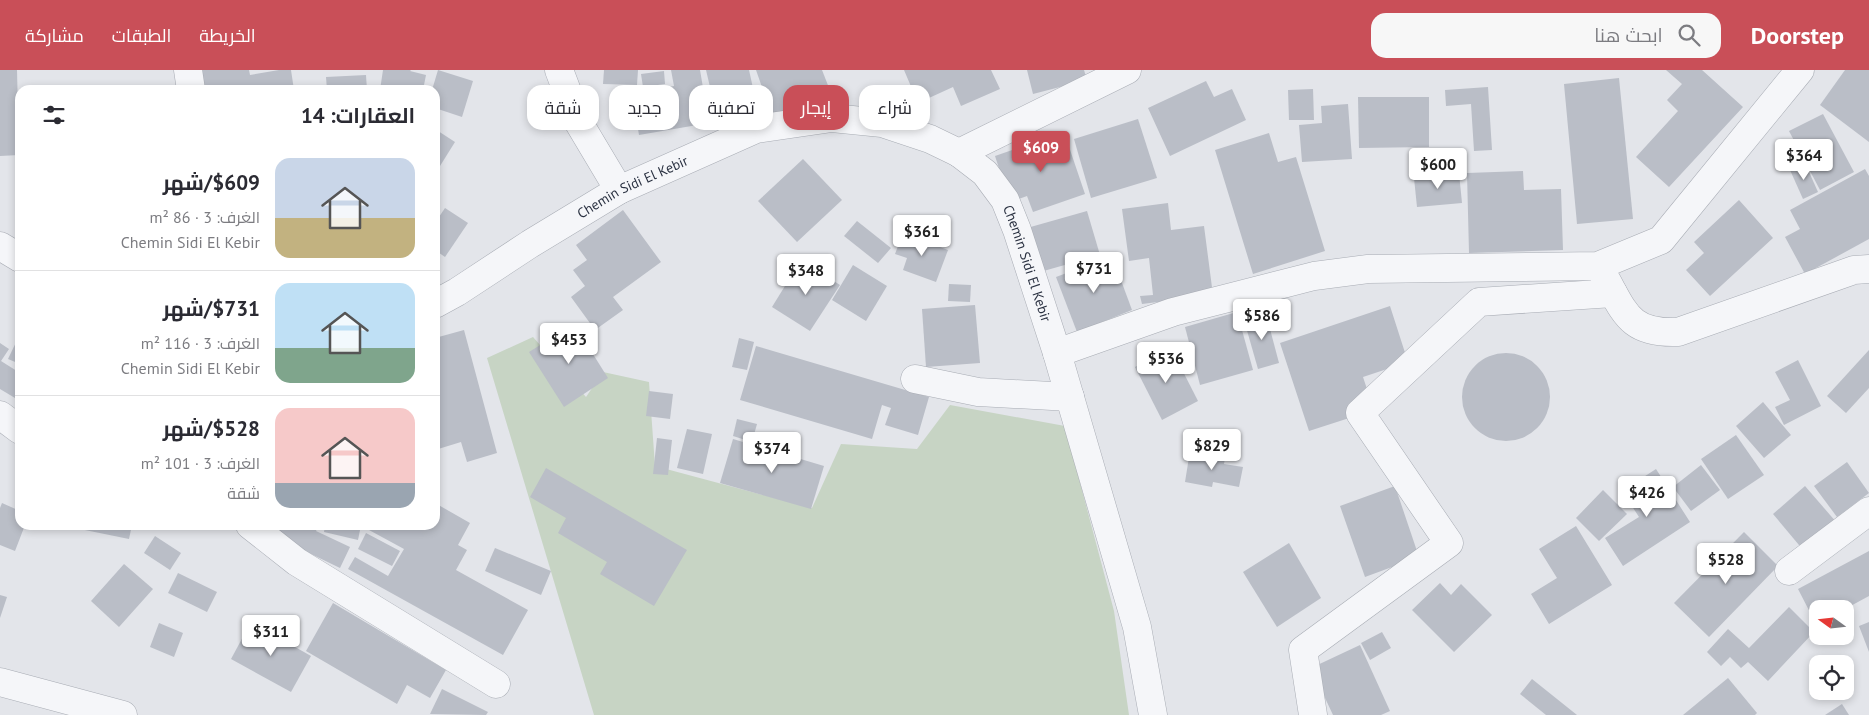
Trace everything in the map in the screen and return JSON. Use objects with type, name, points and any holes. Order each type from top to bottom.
[{"type":"street","points":[[188,70],[190,85]]},
{"type":"street","points":[[559,70],[579,123],[620,190]]},
{"type":"street","points":[[959,152],[1127,70]]},
{"type":"street","points":[[1057,353],[1173,312],[1314,276],[1368,269],[1598,266],[1661,240],[1800,70]]},
{"type":"street","name":"Chemin Sidi El Kebir","points":[[440,301],[620,190],[756,129],[832,118],[882,123],[930,139],[959,152],[985,173],[1005,200],[1017,230],[1057,353],[1137,627],[1153,715]]},
{"type":"street","points":[[0,246],[15,255]]},
{"type":"street","points":[[1598,266],[1627,316],[1650,330],[1664,332],[1678,332],[1854,270],[1869,269]]},
{"type":"street","points":[[1313,715],[1302,650],[1449,543],[1360,413],[1479,302],[1613,293]]},
{"type":"street","points":[[915,380],[978,392],[1070,397]]},
{"type":"street","points":[[0,415],[15,426]]},
{"type":"street","points":[[1789,571],[1869,511]]},
{"type":"street","points":[[256,530],[297,562],[496,684]]},
{"type":"street","points":[[0,682],[123,715]]},
{"type":"green space","points":[[533,337],[586,397],[603,372],[649,382],[655,466],[812,508],[841,444],[917,449],[950,405],[1065,426],[1114,611],[1129,715],[594,715],[487,358]]},
{"type":"building","points":[[0,70],[17,70],[17,85],[15,85],[15,155],[0,156]]},
{"type":"building","points":[[200,70],[249,70],[250,75],[291,70],[293,85],[203,85]]},
{"type":"building","points":[[383,70],[411,70],[426,75],[424,85],[381,85]]},
{"type":"building","points":[[438,70],[473,81],[462,117],[440,110],[440,85],[434,85]]},
{"type":"building","points":[[604,70],[638,70],[637,85],[603,84]]},
{"type":"building","points":[[671,70],[700,70],[703,85],[689,85],[689,126],[679,128],[679,85],[674,85]]},
{"type":"building","points":[[706,70],[749,70],[752,85],[710,85]]},
{"type":"building","points":[[756,70],[822,70],[828,85],[783,85],[783,112],[773,116],[773,85],[761,85]]},
{"type":"building","points":[[904,70],[991,70],[1000,89],[961,106],[953,87],[930,98],[930,85],[910,85]]},
{"type":"building","points":[[1027,70],[1084,70],[1087,80],[1033,94]]},
{"type":"building","points":[[1666,70],[1702,70],[1743,107],[1669,187],[1636,157],[1678,111],[1667,100],[1682,84]]},
{"type":"building","points":[[1845,70],[1869,70],[1869,142],[1820,105]]},
{"type":"building","points":[[664,71],[665,84],[643,85],[641,74]]},
{"type":"building","points":[[366,75],[367,85],[327,85],[326,77]]},
{"type":"building","points":[[1619,78],[1633,219],[1577,224],[1564,84]]},
{"type":"building","points":[[1206,81],[1214,97],[1232,89],[1246,120],[1170,156],[1148,108]]},
{"type":"building","points":[[1488,87],[1492,150],[1474,151],[1471,104],[1446,106],[1445,90]]},
{"type":"building","points":[[1313,89],[1314,120],[1289,120],[1288,90]]},
{"type":"building","points":[[1358,97],[1429,97],[1429,147],[1359,148]]},
{"type":"building","points":[[1348,104],[1352,159],[1302,162],[1299,125],[1322,123],[1321,106]]},
{"type":"building","points":[[1823,114],[1854,172],[1820,190],[1789,131]]},
{"type":"building","points":[[1138,119],[1157,178],[1091,198],[1074,139]]},
{"type":"building","points":[[638,130],[668,130],[639,135]]},
{"type":"building","points":[[440,132],[455,142],[440,166]]},
{"type":"building","points":[[1064,132],[1085,194],[1033,212],[1027,196],[1010,202],[995,156]]},
{"type":"building","points":[[1269,133],[1278,162],[1296,157],[1325,251],[1253,274],[1215,150]]},
{"type":"building","points":[[803,159],[842,200],[797,242],[758,201]]},
{"type":"building","points":[[1805,163],[1818,192],[1803,199],[1790,170]]},
{"type":"building","points":[[1865,169],[1869,176],[1869,239],[1805,274],[1785,237],[1800,229],[1790,210]]},
{"type":"building","points":[[1523,171],[1524,190],[1561,189],[1563,250],[1469,253],[1467,173]]},
{"type":"building","points":[[1459,173],[1462,203],[1417,207],[1414,178]]},
{"type":"building","points":[[1739,200],[1773,238],[1710,296],[1686,270],[1704,253],[1694,242]]},
{"type":"building","points":[[1168,203],[1171,230],[1204,226],[1213,295],[1142,304],[1140,296],[1153,295],[1149,258],[1129,261],[1122,209]]},
{"type":"building","points":[[445,208],[468,223],[445,257],[440,254],[440,216]]},
{"type":"building","points":[[623,210],[661,262],[613,297],[623,310],[595,330],[571,297],[585,286],[573,270],[587,260],[576,245]]},
{"type":"building","points":[[1087,211],[1100,255],[1040,272],[1027,228]]},
{"type":"building","points":[[857,221],[891,248],[878,263],[844,236]]},
{"type":"building","points":[[903,233],[948,250],[936,282],[903,270],[907,258],[895,254]]},
{"type":"building","points":[[1112,256],[1132,310],[1077,332],[1056,277]]},
{"type":"building","points":[[801,260],[840,285],[810,331],[772,307]]},
{"type":"building","points":[[853,265],[887,286],[866,321],[832,300]]},
{"type":"building","points":[[949,284],[971,285],[970,302],[948,301]]},
{"type":"building","points":[[975,305],[980,363],[926,367],[922,309]]},
{"type":"building","points":[[1390,306],[1408,362],[1363,377],[1374,410],[1309,431],[1280,343]]},
{"type":"building","points":[[1237,312],[1253,370],[1200,385],[1185,327]]},
{"type":"building","points":[[1266,314],[1279,363],[1258,369],[1244,320]]},
{"type":"building","points":[[574,324],[608,378],[564,407],[529,352]]},
{"type":"building","points":[[464,330],[497,453],[467,462],[461,442],[440,448],[440,337]]},
{"type":"building","points":[[739,338],[754,342],[747,370],[732,367]]},
{"type":"building","points":[[0,343],[9,349],[1,361],[15,370],[15,398],[0,389]]},
{"type":"building","points":[[15,344],[15,362],[8,359]]},
{"type":"building","points":[[756,346],[929,397],[918,435],[885,425],[891,408],[882,405],[872,439],[740,400]]},
{"type":"building","points":[[1171,348],[1198,401],[1162,420],[1135,367]]},
{"type":"building","points":[[1869,350],[1869,388],[1846,413],[1827,396]]},
{"type":"building","points":[[1506,353],[1523,356],[1537,366],[1547,380],[1550,397],[1547,414],[1537,428],[1523,438],[1506,441],[1489,438],[1475,428],[1465,414],[1462,397],[1465,380],[1475,366],[1489,356]]},
{"type":"building","points":[[1798,360],[1821,406],[1784,425],[1775,407],[1790,400],[1775,372]]},
{"type":"building","points":[[649,391],[673,394],[670,419],[646,416]]},
{"type":"building","points":[[1763,402],[1791,435],[1764,458],[1736,426]]},
{"type":"building","points":[[737,419],[757,424],[752,442],[733,436]]},
{"type":"building","points":[[687,429],[712,434],[703,474],[677,468]]},
{"type":"building","points":[[1736,435],[1764,475],[1728,499],[1701,459]]},
{"type":"building","points":[[657,438],[672,440],[668,475],[653,474]]},
{"type":"building","points":[[733,439],[824,466],[811,509],[720,483]]},
{"type":"building","points":[[1190,451],[1225,458],[1224,464],[1243,467],[1239,487],[1213,482],[1212,487],[1185,482]]},
{"type":"building","points":[[1847,462],[1869,493],[1837,517],[1814,486]]},
{"type":"building","points":[[1701,465],[1720,490],[1691,511],[1673,487]]},
{"type":"building","points":[[546,468],[687,550],[654,606],[600,574],[607,562],[558,533],[566,518],[530,497]]},
{"type":"building","points":[[1656,469],[1690,522],[1623,566],[1605,538],[1639,517],[1622,491]]},
{"type":"building","points":[[1395,486],[1419,557],[1365,577],[1340,506]]},
{"type":"building","points":[[1805,486],[1837,523],[1804,551],[1773,514]]},
{"type":"building","points":[[1603,490],[1627,514],[1599,541],[1576,518]]},
{"type":"building","points":[[2,503],[15,509],[15,530],[23,530],[15,551],[0,545],[0,508]]},
{"type":"building","points":[[440,506],[470,523],[458,545],[467,550],[456,570],[528,610],[503,655],[348,569],[355,557],[388,576],[404,549],[369,530],[440,530]]},
{"type":"building","points":[[1576,526],[1612,585],[1549,624],[1531,594],[1557,578],[1539,549]]},
{"type":"building","points":[[85,530],[131,530],[129,539]]},
{"type":"building","points":[[280,530],[316,530],[350,547],[340,568],[276,537]]},
{"type":"building","points":[[324,530],[360,530],[358,540],[324,532]]},
{"type":"building","points":[[1744,532],[1778,566],[1709,637],[1674,603]]},
{"type":"building","points":[[366,533],[400,551],[392,566],[358,549]]},
{"type":"building","points":[[155,536],[181,553],[170,570],[144,553]]},
{"type":"building","points":[[1289,543],[1321,598],[1277,627],[1243,572]]},
{"type":"building","points":[[495,548],[551,571],[541,595],[485,571]]},
{"type":"building","points":[[1869,551],[1869,596],[1854,604],[1854,600],[1809,600],[1809,610],[1798,589]]},
{"type":"building","points":[[124,564],[153,589],[119,627],[91,601]]},
{"type":"building","points":[[178,573],[217,592],[207,612],[168,593]]},
{"type":"building","points":[[1440,583],[1451,595],[1461,584],[1492,615],[1454,652],[1412,610]]},
{"type":"building","points":[[0,595],[7,597],[0,618]]},
{"type":"building","points":[[333,603],[446,670],[430,698],[407,685],[397,704],[306,651]]},
{"type":"building","points":[[1789,607],[1809,627],[1809,637],[1768,681],[1748,662],[1741,668],[1730,657],[1721,666],[1707,652],[1728,629],[1749,648]]},
{"type":"building","points":[[251,622],[311,656],[291,692],[231,659]]},
{"type":"building","points":[[1869,622],[1869,652],[1859,626]]},
{"type":"building","points":[[159,623],[183,633],[174,657],[150,647]]},
{"type":"building","points":[[1382,632],[1391,648],[1370,660],[1361,643]]},
{"type":"building","points":[[1360,645],[1390,711],[1381,715],[1333,715],[1311,668]]},
{"type":"building","points":[[1728,678],[1757,713],[1755,715],[1683,715]]},
{"type":"building","points":[[1532,679],[1577,715],[1546,715],[1520,694]]},
{"type":"building","points":[[442,689],[488,712],[486,715],[430,714]]},
{"type":"building","points":[[1842,704],[1849,715],[1825,715]]}]
